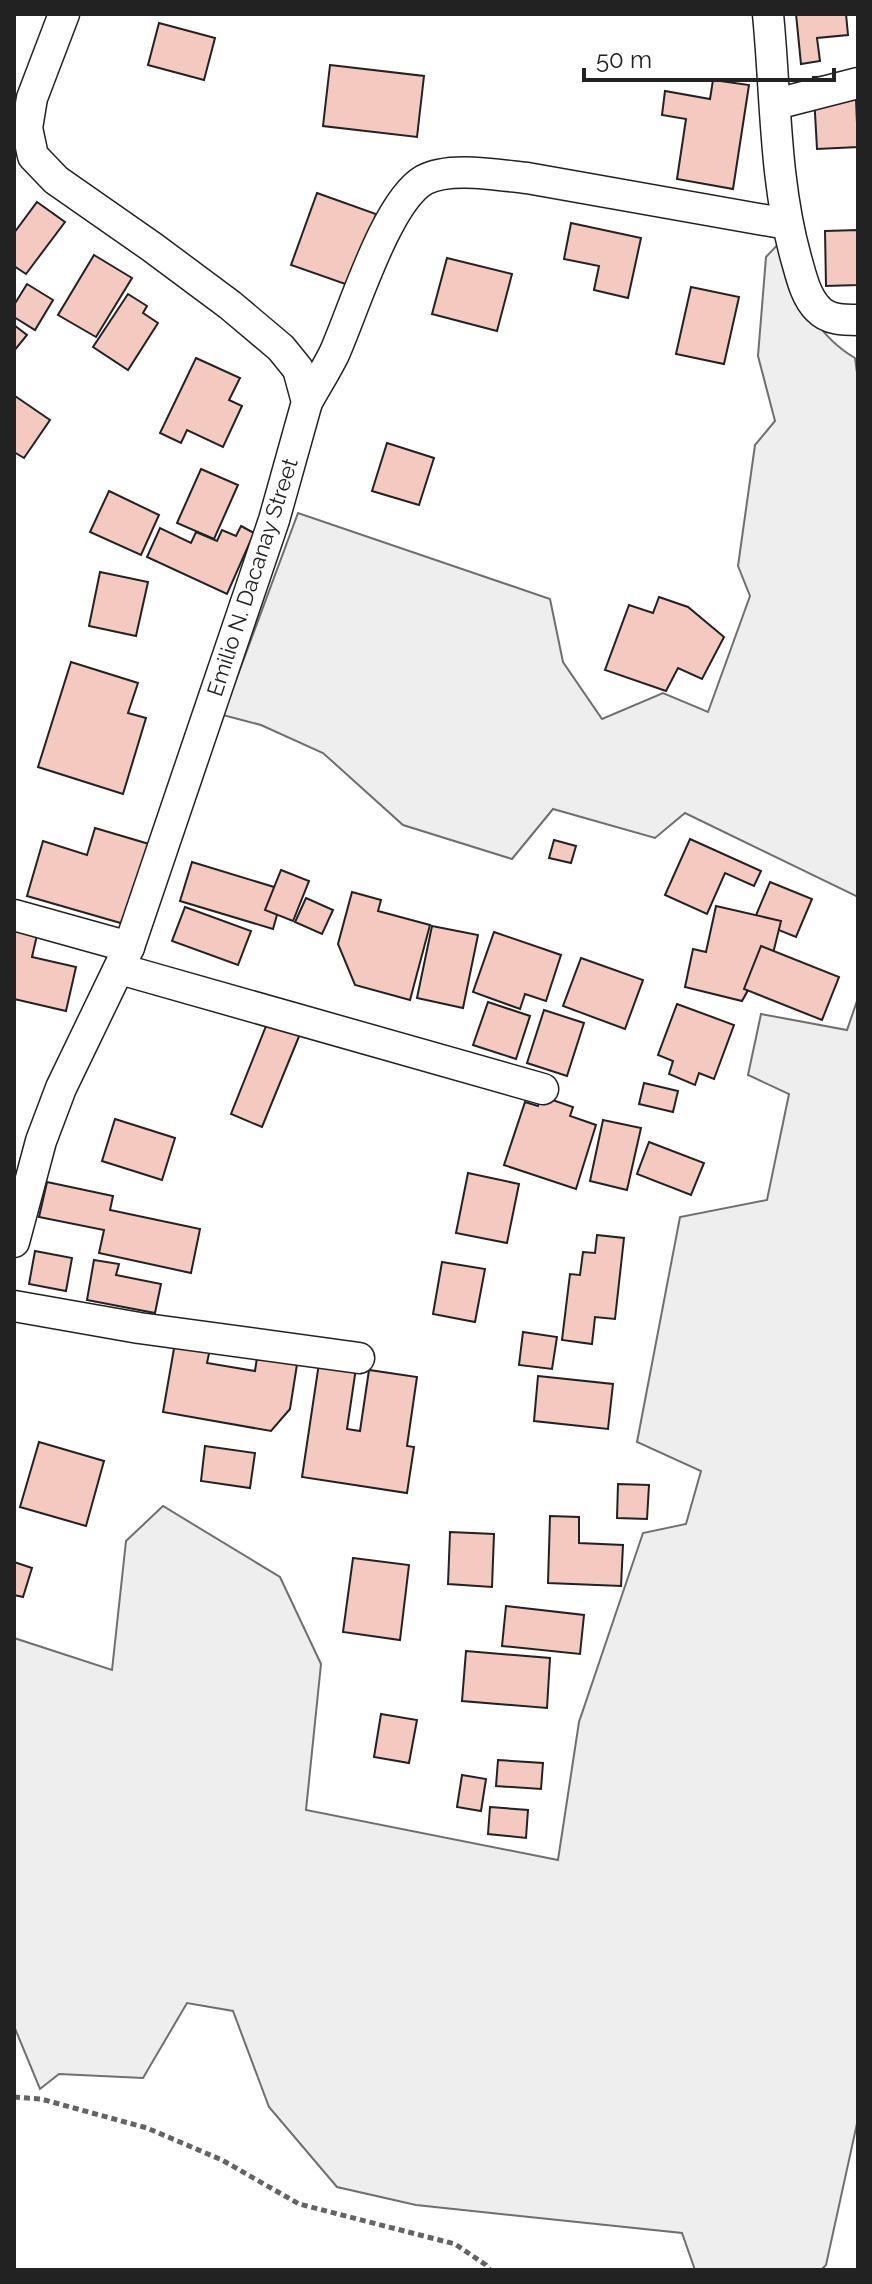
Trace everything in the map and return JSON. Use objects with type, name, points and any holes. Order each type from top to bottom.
[{"type":"street","points":[[64,14],[32,98],[27,128],[33,156],[56,180],[230,305],[281,348],[298,369],[307,402]]},
{"type":"street","points":[[768,14],[780,175],[787,224],[808,294],[817,309],[834,318],[858,320]]},
{"type":"street","points":[[776,104],[858,83]]},
{"type":"street","name":"Emilio N. Dacanay Street","points":[[14,1242],[41,1141],[61,1088],[124,958],[274,520],[307,402],[333,356],[394,214],[410,191],[424,180],[443,174],[484,174],[527,178],[787,224]]},
{"type":"street","points":[[14,915],[124,958],[543,1089]]},
{"type":"street","points":[[14,1306],[139,1328],[359,1358]]},
{"type":"path","points":[[14,2097],[41,2099],[147,2128],[222,2160],[299,2204],[455,2244],[490,2270]]},
{"type":"shaded area","points":[[780,242],[807,307],[826,335],[855,358],[858,380],[858,897],[685,813],[655,838],[553,809],[512,859],[403,825],[323,753],[261,725],[223,715],[298,513],[550,599],[563,662],[602,719],[663,693],[708,712],[750,596],[738,566],[755,445],[775,421],[758,356],[766,257]]},
{"type":"shaded area","points":[[858,998],[858,2119],[826,2265],[821,2270],[695,2270],[682,2233],[416,2205],[337,2187],[269,2107],[233,2011],[187,2003],[143,2078],[59,2074],[40,2089],[14,2026],[14,1638],[112,1670],[126,1541],[163,1506],[280,1577],[321,1664],[306,1810],[558,1860],[579,1722],[643,1533],[686,1524],[701,1471],[637,1442],[680,1217],[767,1200],[789,1094],[748,1075],[761,1014],[847,1030]]},
{"type":"building","points":[[796,14],[846,14],[848,35],[817,38],[820,61],[801,64]]},
{"type":"building","points":[[159,23],[215,38],[204,80],[148,65]]},
{"type":"building","points":[[330,65],[424,76],[417,137],[323,126]]},
{"type":"building","points":[[855,76],[858,147],[817,149],[813,77]]},
{"type":"building","points":[[713,80],[749,85],[733,189],[677,179],[686,119],[662,115],[665,91],[710,99]]},
{"type":"building","points":[[317,193],[376,214],[351,286],[291,265]]},
{"type":"building","points":[[37,202],[65,222],[26,274],[14,266],[14,233]]},
{"type":"building","points":[[571,223],[641,238],[628,298],[594,290],[599,266],[564,259]]},
{"type":"building","points":[[858,230],[858,285],[826,286],[825,231]]},
{"type":"building","points":[[94,255],[132,278],[96,337],[58,315]]},
{"type":"building","points":[[447,258],[512,274],[497,331],[432,314]]},
{"type":"building","points":[[27,284],[53,300],[35,330],[14,317],[14,305]]},
{"type":"building","points":[[691,287],[739,297],[724,364],[676,354]]},
{"type":"building","points":[[128,294],[147,306],[143,313],[158,323],[128,370],[93,347]]},
{"type":"building","points":[[14,325],[27,335],[14,351]]},
{"type":"building","points":[[196,358],[240,378],[229,400],[242,406],[223,447],[187,430],[181,443],[160,433]]},
{"type":"building","points":[[15,396],[50,420],[24,458],[14,452]]},
{"type":"building","points":[[387,443],[434,458],[419,505],[372,491]]},
{"type":"building","points":[[201,469],[238,485],[214,539],[177,523]]},
{"type":"building","points":[[109,491],[159,515],[141,555],[90,532]]},
{"type":"building","points":[[241,526],[254,533],[227,594],[147,557],[160,528],[191,543],[196,532],[217,541],[222,530],[236,536]]},
{"type":"building","points":[[100,572],[148,582],[136,636],[89,626]]},
{"type":"building","points":[[659,597],[688,607],[724,637],[702,679],[678,668],[666,691],[605,670],[629,605],[653,613]]},
{"type":"building","points":[[71,662],[138,683],[128,713],[146,718],[123,794],[38,767]]},
{"type":"building","points":[[95,828],[149,844],[124,924],[27,896],[43,841],[87,855]]},
{"type":"building","points":[[690,839],[761,871],[754,886],[725,873],[707,914],[665,895]]},
{"type":"building","points":[[554,840],[576,846],[571,863],[549,858]]},
{"type":"building","points":[[192,862],[284,890],[273,929],[180,901]]},
{"type":"building","points":[[281,870],[309,881],[293,921],[265,910]]},
{"type":"building","points":[[770,882],[812,899],[796,937],[754,920]]},
{"type":"building","points":[[352,892],[381,900],[378,911],[430,925],[410,1000],[355,985],[338,944]]},
{"type":"building","points":[[306,898],[333,910],[322,934],[295,922]]},
{"type":"building","points":[[716,906],[781,921],[765,986],[752,983],[742,1001],[685,987],[693,949],[706,952]]},
{"type":"building","points":[[185,907],[251,931],[238,965],[172,941]]},
{"type":"building","points":[[432,926],[478,935],[463,1008],[417,998]]},
{"type":"building","points":[[14,930],[37,935],[32,957],[76,967],[66,1011],[14,999]]},
{"type":"building","points":[[494,932],[561,955],[546,1001],[525,994],[520,1009],[473,992]]},
{"type":"building","points":[[761,946],[839,977],[822,1020],[744,989]]},
{"type":"building","points":[[581,958],[643,980],[625,1029],[563,1006]]},
{"type":"building","points":[[488,1002],[530,1016],[516,1059],[473,1045]]},
{"type":"building","points":[[677,1004],[734,1025],[714,1079],[699,1073],[695,1085],[669,1074],[673,1061],[658,1055]]},
{"type":"building","points":[[544,1010],[584,1023],[567,1076],[527,1063]]},
{"type":"building","points":[[268,1021],[300,1034],[262,1127],[231,1114]]},
{"type":"building","points":[[644,1083],[678,1091],[673,1112],[639,1104]]},
{"type":"building","points":[[541,1096],[573,1107],[570,1116],[596,1125],[576,1189],[504,1165],[525,1102],[538,1106]]},
{"type":"building","points":[[115,1119],[175,1138],[162,1180],[102,1161]]},
{"type":"building","points":[[603,1120],[641,1128],[627,1190],[590,1181]]},
{"type":"building","points":[[649,1142],[704,1163],[691,1195],[637,1174]]},
{"type":"building","points":[[468,1173],[519,1184],[507,1243],[456,1233]]},
{"type":"building","points":[[47,1182],[113,1196],[110,1210],[200,1229],[191,1273],[99,1253],[104,1230],[39,1217]]},
{"type":"building","points":[[597,1235],[624,1238],[615,1319],[595,1317],[592,1344],[562,1340],[570,1274],[580,1275],[583,1252],[595,1253]]},
{"type":"building","points":[[35,1251],[72,1258],[66,1291],[29,1284]]},
{"type":"building","points":[[94,1260],[119,1264],[116,1275],[161,1284],[155,1313],[87,1300]]},
{"type":"building","points":[[442,1262],[485,1269],[475,1322],[433,1314]]},
{"type":"building","points":[[523,1332],[557,1337],[552,1369],[519,1365]]},
{"type":"building","points":[[176,1337],[211,1344],[207,1363],[255,1371],[258,1351],[298,1358],[290,1409],[271,1431],[163,1412]]},
{"type":"building","points":[[319,1363],[356,1368],[347,1429],[360,1431],[369,1370],[417,1377],[407,1446],[414,1447],[407,1493],[302,1477]]},
{"type":"building","points":[[538,1376],[613,1384],[608,1429],[534,1421]]},
{"type":"building","points":[[39,1442],[104,1461],[86,1526],[20,1507]]},
{"type":"building","points":[[205,1446],[255,1453],[250,1488],[201,1481]]},
{"type":"building","points":[[618,1484],[649,1485],[647,1519],[617,1518]]},
{"type":"building","points":[[550,1516],[579,1517],[579,1543],[623,1545],[621,1586],[548,1583]]},
{"type":"building","points":[[450,1532],[494,1534],[492,1587],[448,1584]]},
{"type":"building","points":[[353,1558],[409,1565],[400,1640],[343,1632]]},
{"type":"building","points":[[14,1562],[32,1568],[23,1597],[14,1595]]},
{"type":"building","points":[[506,1606],[584,1615],[580,1654],[502,1646]]},
{"type":"building","points":[[466,1651],[550,1658],[547,1708],[462,1701]]},
{"type":"building","points":[[381,1714],[417,1720],[409,1763],[374,1757]]},
{"type":"building","points":[[498,1760],[543,1763],[541,1789],[496,1786]]},
{"type":"building","points":[[462,1775],[486,1779],[481,1811],[457,1807]]},
{"type":"building","points":[[490,1807],[528,1810],[526,1838],[488,1834]]}]
